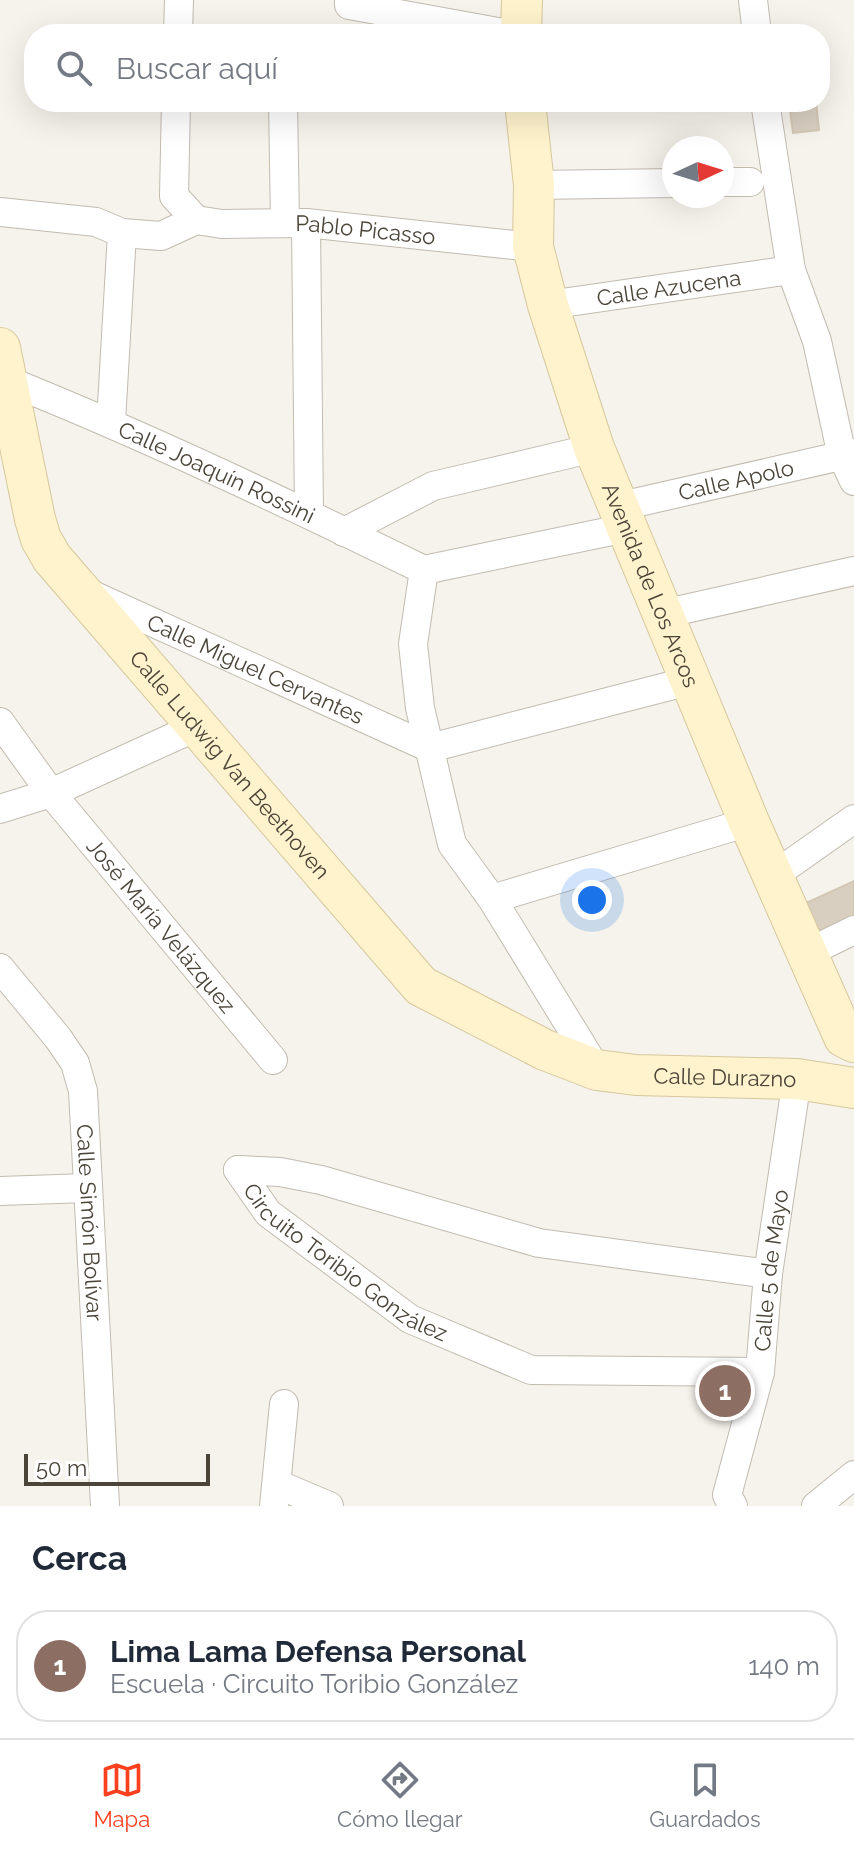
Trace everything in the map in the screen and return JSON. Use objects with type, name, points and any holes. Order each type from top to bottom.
[{"type":"street","points":[[178,24],[179,0]]},
{"type":"street","points":[[521,24],[522,0]]},
{"type":"street","points":[[753,0],[756,24]]},
{"type":"street","points":[[349,2],[459,24]]},
{"type":"street","points":[[0,212],[96,222],[122,233],[161,236],[196,220],[174,196],[176,112]]},
{"type":"street","points":[[284,112],[296,223],[309,513]]},
{"type":"street","name":"Avenida de Los Arcos","points":[[526,112],[534,185],[533,247],[548,305],[594,448],[749,822],[807,953],[851,1037]]},
{"type":"street","points":[[767,112],[791,270],[817,341],[850,463]]},
{"type":"street","points":[[534,185],[662,183]]},
{"type":"street","name":"Pablo Picasso","points":[[196,220],[222,224],[296,223],[533,247]]},
{"type":"street","points":[[111,422],[122,233]]},
{"type":"street","name":"Calle Azucena","points":[[548,305],[791,270]]},
{"type":"street","name":"Calle Joaquín Rossini","points":[[3,380],[111,422],[424,570]]},
{"type":"street","name":"Calle Ludwig Van Beethoven","points":[[3,380],[41,539],[52,558],[196,727],[421,986],[545,1050],[597,1070]]},
{"type":"street","points":[[344,532],[433,486],[594,448]]},
{"type":"street","name":"Calle Apolo","points":[[424,570],[850,463]]},
{"type":"street","points":[[424,570],[413,644],[420,708],[452,844],[492,899],[597,1070]]},
{"type":"street","points":[[663,614],[854,571]]},
{"type":"street","name":"Calle Miguel Cervantes","points":[[81,589],[430,748]]},
{"type":"street","points":[[430,748],[689,681]]},
{"type":"street","name":"José María Velázquez","points":[[0,722],[51,793],[273,1060]]},
{"type":"street","points":[[0,809],[51,793],[196,727]]},
{"type":"street","points":[[773,876],[854,819]]},
{"type":"street","points":[[492,899],[749,822]]},
{"type":"street","points":[[807,953],[854,930]]},
{"type":"street","name":"Calle Simón Bolívar","points":[[0,968],[75,1063],[83,1091],[105,1506]]},
{"type":"street","name":"Calle Durazno","points":[[597,1070],[636,1075],[797,1079],[854,1088]]},
{"type":"street","name":"Calle 5 de Mayo","points":[[733,1506],[727,1495],[760,1372],[768,1274],[797,1079]]},
{"type":"street","name":"Circuito Toribio González","points":[[760,1372],[531,1370],[410,1319],[268,1213],[238,1170],[280,1172],[321,1180],[539,1243],[768,1274]]},
{"type":"street","points":[[0,1191],[87,1188]]},
{"type":"street","points":[[284,1404],[275,1495],[329,1506]]},
{"type":"street","points":[[816,1506],[854,1475]]},
{"type":"building","points":[[790,112],[817,112],[819,130],[793,133]]},
{"type":"building","points":[[854,881],[854,917],[817,933],[804,904]]},
{"type":"place","name":"Lima Lama Defensa Personal","points":[[725,1391]]}]
